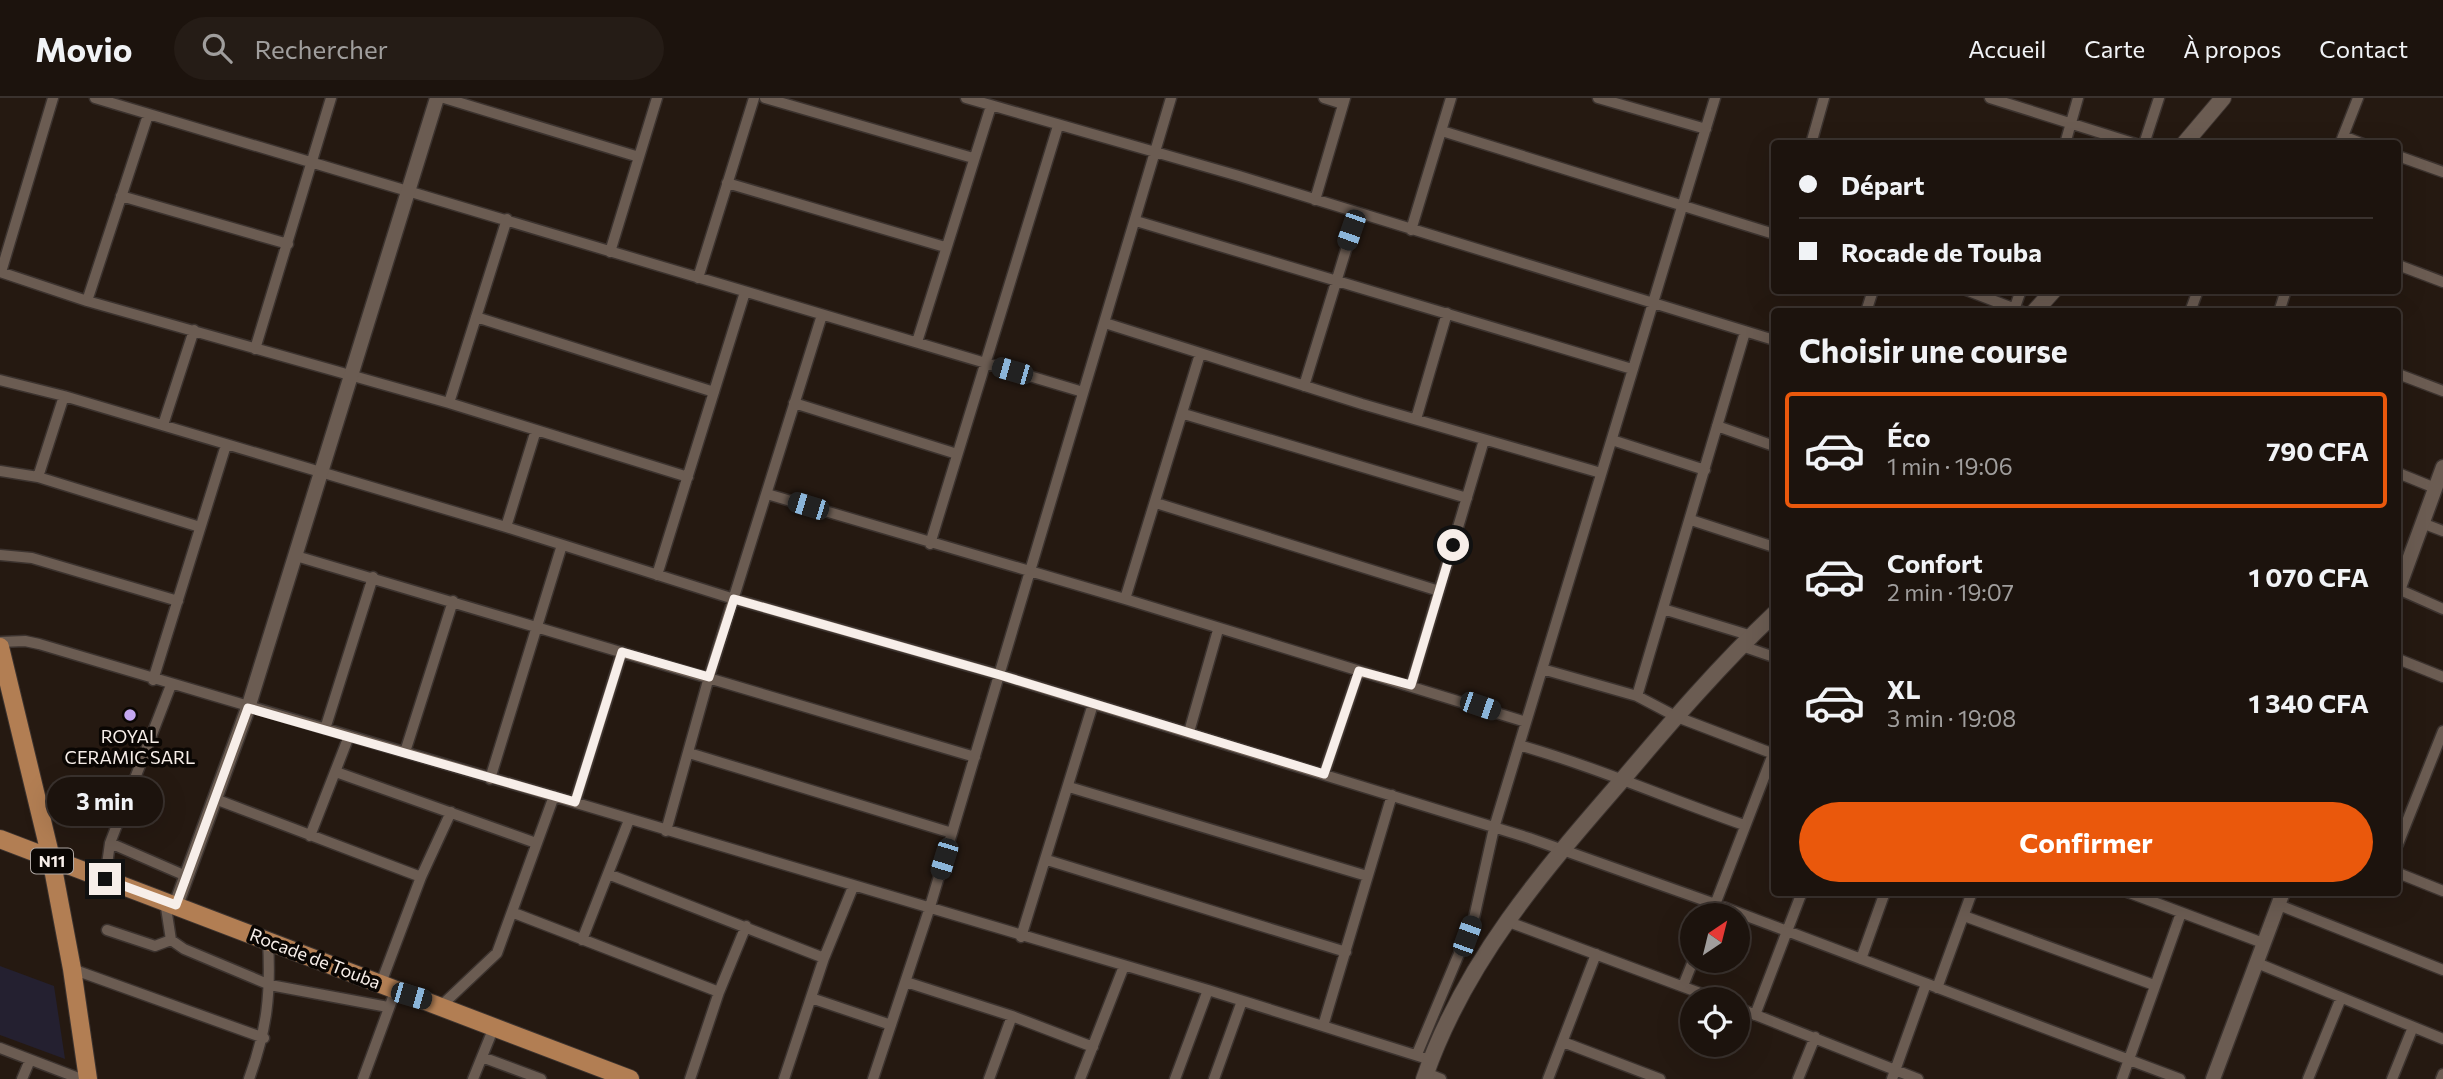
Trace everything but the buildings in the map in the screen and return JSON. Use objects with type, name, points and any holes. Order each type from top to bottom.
[{"type":"main road","points":[[2187,140],[2223,98]]},
{"type":"main road","points":[[2038,308],[2050,294]]},
{"type":"main road","points":[[1428,1069],[1469,979],[1506,921],[1621,781],[1746,641],[1771,617]]},
{"type":"main road","name":"N11","points":[[0,644],[51,858],[72,969],[88,1079]]},
{"type":"main road","name":"Rocade de Touba","points":[[0,839],[442,1005],[630,1079]]},
{"type":"street","points":[[53,98],[1,272],[87,301],[449,403],[688,477]]},
{"type":"street","points":[[95,98],[409,189],[610,252],[1083,392]]},
{"type":"street","points":[[255,349],[331,98]]},
{"type":"street","points":[[171,940],[171,903],[187,876],[248,708],[437,98]]},
{"type":"street","points":[[444,98],[639,157]]},
{"type":"street","points":[[610,252],[657,98]]},
{"type":"street","points":[[698,278],[754,98]]},
{"type":"street","points":[[765,98],[973,158]]},
{"type":"street","points":[[966,98],[1315,200],[1771,339]]},
{"type":"street","points":[[873,1079],[929,910],[1171,98]]},
{"type":"street","points":[[1315,200],[1344,101],[1324,98]]},
{"type":"street","points":[[1411,230],[1451,98]]},
{"type":"street","points":[[1598,98],[1624,102],[1706,129]]},
{"type":"street","points":[[0,644],[25,641],[39,644],[153,680],[575,802],[929,910],[1208,990],[1323,1026],[1428,1069],[1474,918],[1494,828],[1525,722],[1715,98]]},
{"type":"street","points":[[1812,140],[1824,98]]},
{"type":"street","points":[[1990,98],[2124,140]]},
{"type":"street","points":[[2066,140],[2078,98]]},
{"type":"street","points":[[2145,140],[2159,98]]},
{"type":"street","points":[[2342,140],[2358,98]]},
{"type":"street","points":[[917,342],[991,106]]},
{"type":"street","points":[[87,301],[148,115]]},
{"type":"street","points":[[930,544],[1058,126]]},
{"type":"street","points":[[1442,131],[1771,232]]},
{"type":"street","points":[[2401,157],[2443,172]]},
{"type":"street","points":[[727,183],[945,247]]},
{"type":"street","points":[[121,196],[288,244]]},
{"type":"street","points":[[1304,386],[1357,214]]},
{"type":"street","points":[[449,403],[507,219]]},
{"type":"street","points":[[1136,221],[1334,283],[1447,313],[1632,369]]},
{"type":"street","points":[[2401,266],[2443,282]]},
{"type":"street","points":[[657,575],[745,292]]},
{"type":"street","points":[[1977,294],[2016,308]]},
{"type":"street","points":[[1416,419],[1447,313]]},
{"type":"street","points":[[666,831],[709,677],[822,315]]},
{"type":"street","points":[[476,317],[714,392]]},
{"type":"street","points":[[1105,323],[1304,386],[1601,473]]},
{"type":"street","points":[[163,425],[194,330]]},
{"type":"street","points":[[1637,696],[1745,332]]},
{"type":"street","points":[[1125,599],[1184,414],[1200,354]]},
{"type":"street","points":[[2401,375],[2443,391]]},
{"type":"street","points":[[0,380],[163,425],[506,527],[734,599],[1000,675],[1494,828],[1712,903]]},
{"type":"street","points":[[38,477],[64,396]]},
{"type":"street","points":[[794,403],[957,454]]},
{"type":"street","points":[[1184,414],[1467,498]]},
{"type":"street","points":[[1717,426],[1771,445]]},
{"type":"street","points":[[506,527],[537,429]]},
{"type":"street","points":[[1411,685],[1484,440]]},
{"type":"street","points":[[1612,440],[1704,470]]},
{"type":"street","points":[[153,680],[226,445]]},
{"type":"street","points":[[2401,582],[2443,467]]},
{"type":"street","points":[[0,471],[38,477],[201,527]]},
{"type":"street","points":[[2401,474],[2435,488]]},
{"type":"street","points":[[767,494],[930,544],[1125,599],[1218,630],[1411,685],[1525,722]]},
{"type":"street","points":[[1156,503],[1438,591]]},
{"type":"street","points":[[1691,520],[1771,546]]},
{"type":"street","points":[[2423,523],[2443,531]]},
{"type":"street","points":[[490,779],[562,545]]},
{"type":"street","points":[[0,555],[32,558],[178,601]]},
{"type":"street","points":[[296,556],[975,757]]},
{"type":"street","points":[[325,729],[373,577]]},
{"type":"street","points":[[2401,591],[2443,609]]},
{"type":"street","points":[[405,752],[453,601]]},
{"type":"street","points":[[1663,609],[1746,641],[1771,655]]},
{"type":"street","points":[[1189,733],[1218,630]]},
{"type":"street","points":[[575,802],[622,652]]},
{"type":"street","points":[[2401,660],[2443,677]]},
{"type":"street","points":[[1542,669],[1637,696],[1677,717],[1771,753]]},
{"type":"street","points":[[1324,774],[1359,671]]},
{"type":"street","points":[[105,879],[110,843],[171,685]]},
{"type":"street","points":[[1021,937],[1047,860],[1093,704]]},
{"type":"street","points":[[2401,836],[2443,731]]},
{"type":"street","points":[[310,836],[349,736]]},
{"type":"street","points":[[1519,745],[1596,769],[1621,781],[1744,825]]},
{"type":"street","points":[[689,753],[952,833]]},
{"type":"street","points":[[1715,903],[1771,761]]},
{"type":"street","points":[[336,772],[536,844]]},
{"type":"street","points":[[1069,787],[1367,876]]},
{"type":"street","points":[[442,1005],[497,953],[514,913],[554,796]]},
{"type":"street","points":[[1323,1026],[1392,796]]},
{"type":"street","points":[[215,799],[421,877]]},
{"type":"street","points":[[363,1079],[388,1007],[388,986],[421,877],[450,812]]},
{"type":"street","points":[[582,940],[629,820]]},
{"type":"street","points":[[110,843],[187,876]]},
{"type":"street","points":[[1047,860],[1346,952]]},
{"type":"street","points":[[608,873],[824,958]]},
{"type":"street","points":[[2401,874],[2443,891]]},
{"type":"street","points":[[784,1079],[824,958],[853,887]]},
{"type":"street","points":[[1755,1015],[1800,896]]},
{"type":"street","points":[[1861,959],[1884,896]]},
{"type":"street","points":[[1894,1074],[1971,896]]},
{"type":"street","points":[[2138,896],[2263,943]]},
{"type":"street","points":[[2213,1079],[2281,899],[2443,970]]},
{"type":"street","points":[[2122,1079],[2181,912]]},
{"type":"street","points":[[514,913],[719,992]]},
{"type":"street","points":[[1964,916],[2154,985]]},
{"type":"street","points":[[1750,917],[2180,1079]]},
{"type":"street","points":[[1506,921],[1683,986],[1688,973]]},
{"type":"street","points":[[690,1079],[719,992],[746,926]]},
{"type":"street","points":[[107,930],[155,946],[171,940],[270,985],[388,1007]]},
{"type":"street","points":[[249,1079],[264,1038],[270,985],[268,941]]},
{"type":"street","points":[[1548,1079],[1596,954]]},
{"type":"street","points":[[2257,963],[2443,1039]]},
{"type":"street","points":[[1080,1079],[1124,966]]},
{"type":"street","points":[[72,969],[264,1038]]},
{"type":"street","points":[[906,982],[1012,1016],[1093,1047]]},
{"type":"street","points":[[1175,1079],[1208,990]]},
{"type":"street","points":[[811,998],[891,1025]]},
{"type":"street","points":[[2308,1079],[2341,998]]},
{"type":"street","points":[[1214,1079],[1242,1001]]},
{"type":"street","points":[[1750,1013],[1815,1037],[1894,1074],[1918,1079]]},
{"type":"street","points":[[991,1078],[1012,1016]]},
{"type":"street","points":[[473,1079],[494,1027]]},
{"type":"street","points":[[2392,1079],[2413,1027]]},
{"type":"street","points":[[1798,1079],[1815,1037]]},
{"type":"street","points":[[1563,1042],[1660,1079]]},
{"type":"street","points":[[0,1048],[81,1079]]},
{"type":"street","points":[[482,1057],[541,1079]]},
{"type":"street","points":[[22,1079],[30,1060]]},
{"type":"shaded area","points":[[0,966],[54,986],[65,1059],[0,1035]]},
{"type":"place","name":"ROYAL CERAMIC SARL","points":[[130,715]]},
{"type":"route","points":[[105,879],[176,905],[248,708],[575,802],[622,652],[709,677],[734,599],[1000,675],[1324,774],[1359,671],[1411,685],[1453,545]]}]
